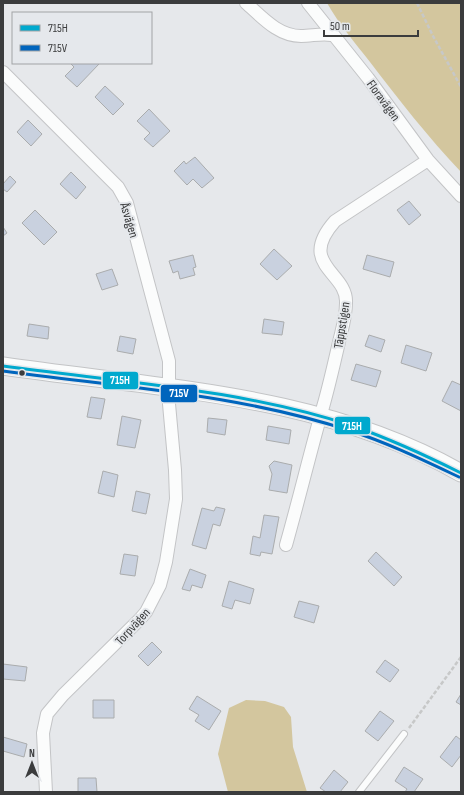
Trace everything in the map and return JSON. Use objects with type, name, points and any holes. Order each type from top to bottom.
[{"type":"street","points":[[246,3],[284,33],[299,36],[322,33],[332,35]]},
{"type":"street","name":"Floravägen","points":[[308,3],[332,35],[368,78],[428,160],[461,196]]},
{"type":"street","name":"Åsvägen","points":[[3,72],[118,187],[127,203],[162,332],[168,361],[168,388]]},
{"type":"street","name":"Täppstigen","points":[[286,545],[339,343],[346,303],[346,297],[339,282],[325,266],[321,253],[325,232],[335,221],[428,160]]},
{"type":"street","points":[[3,366],[255,400],[321,415],[403,443],[461,473]]},
{"type":"street","name":"Torpvägen","points":[[46,792],[43,733],[47,714],[63,695],[143,615],[160,585],[172,533],[176,499],[168,388]]},
{"type":"lane","points":[[359,792],[404,734]]},
{"type":"path","points":[[417,3],[461,87]]},
{"type":"path","points":[[404,734],[461,657]]},
{"type":"shaded area","points":[[327,3],[461,3],[461,172],[403,104],[347,33]]},
{"type":"shaded area","points":[[246,700],[265,701],[284,707],[291,717],[293,747],[307,792],[228,792],[218,754],[229,708]]},
{"type":"building","points":[[71,64],[99,64],[77,87],[65,76],[74,67]]},
{"type":"building","points":[[105,86],[124,104],[113,115],[95,97]]},
{"type":"building","points":[[149,109],[170,131],[153,147],[144,139],[150,133],[137,121]]},
{"type":"building","points":[[28,120],[42,134],[31,146],[17,132]]},
{"type":"building","points":[[195,157],[214,178],[202,188],[193,179],[187,185],[174,171],[184,161],[186,164]]},
{"type":"building","points":[[71,172],[86,187],[76,199],[60,184]]},
{"type":"building","points":[[10,176],[16,182],[7,192],[3,189],[3,184]]},
{"type":"building","points":[[409,201],[421,215],[409,225],[397,210]]},
{"type":"building","points":[[35,210],[57,232],[44,245],[22,223]]},
{"type":"building","points":[[3,227],[7,233],[3,236]]},
{"type":"building","points":[[274,249],[292,266],[277,280],[260,264]]},
{"type":"building","points":[[193,255],[196,267],[193,268],[195,275],[180,279],[178,271],[173,273],[169,261]]},
{"type":"building","points":[[367,255],[394,262],[390,277],[363,269]]},
{"type":"building","points":[[112,269],[118,285],[102,290],[96,274]]},
{"type":"building","points":[[264,319],[284,322],[282,335],[262,333]]},
{"type":"building","points":[[29,324],[49,327],[48,339],[27,336]]},
{"type":"building","points":[[369,335],[385,340],[381,352],[365,346]]},
{"type":"building","points":[[120,336],[136,339],[133,354],[117,351]]},
{"type":"building","points":[[406,345],[432,353],[426,371],[401,363]]},
{"type":"building","points":[[356,364],[381,371],[376,387],[351,380]]},
{"type":"building","points":[[452,381],[461,385],[461,411],[442,401]]},
{"type":"building","points":[[91,397],[105,399],[101,419],[87,417]]},
{"type":"building","points":[[122,416],[141,420],[135,448],[117,445]]},
{"type":"building","points":[[208,418],[227,420],[225,435],[207,432]]},
{"type":"building","points":[[268,426],[291,430],[289,444],[266,440]]},
{"type":"building","points":[[274,461],[292,465],[287,493],[269,490],[272,474],[269,466]]},
{"type":"building","points":[[103,471],[118,475],[114,497],[98,493]]},
{"type":"building","points":[[136,491],[150,494],[146,514],[132,511]]},
{"type":"building","points":[[216,507],[225,509],[220,526],[213,524],[206,549],[192,545],[202,508],[214,511]]},
{"type":"building","points":[[264,515],[279,517],[272,554],[261,552],[260,556],[250,554],[253,536],[260,538]]},
{"type":"building","points":[[376,552],[402,577],[394,586],[368,561]]},
{"type":"building","points":[[124,554],[138,556],[135,576],[120,574]]},
{"type":"building","points":[[190,569],[206,575],[202,588],[192,585],[190,591],[182,589]]},
{"type":"building","points":[[229,581],[254,589],[250,604],[235,600],[232,609],[222,606]]},
{"type":"building","points":[[299,601],[319,606],[314,623],[294,617]]},
{"type":"building","points":[[152,642],[162,652],[148,666],[138,656]]},
{"type":"building","points":[[385,660],[399,670],[390,682],[376,672]]},
{"type":"building","points":[[3,664],[27,667],[25,681],[3,679]]},
{"type":"building","points":[[461,694],[461,705],[456,702]]},
{"type":"building","points":[[197,696],[221,711],[209,730],[195,721],[199,715],[189,709]]},
{"type":"building","points":[[93,700],[114,700],[114,718],[93,718]]},
{"type":"building","points":[[380,711],[394,721],[378,741],[365,731]]},
{"type":"building","points":[[456,736],[461,740],[461,755],[452,767],[440,757]]},
{"type":"building","points":[[3,737],[27,744],[24,757],[3,751]]},
{"type":"building","points":[[404,767],[423,779],[414,792],[405,792],[407,789],[395,781]]},
{"type":"building","points":[[334,770],[348,782],[340,792],[326,792],[320,788]]},
{"type":"building","points":[[78,778],[96,778],[97,792],[78,792]]},
{"type":"transit line","name":"715H","points":[[3,366],[180,388],[267,403],[311,413],[380,436],[461,473]]},
{"type":"transit line","name":"715V","points":[[3,371],[178,393],[266,408],[309,418],[365,436],[405,452],[459,477]]}]
